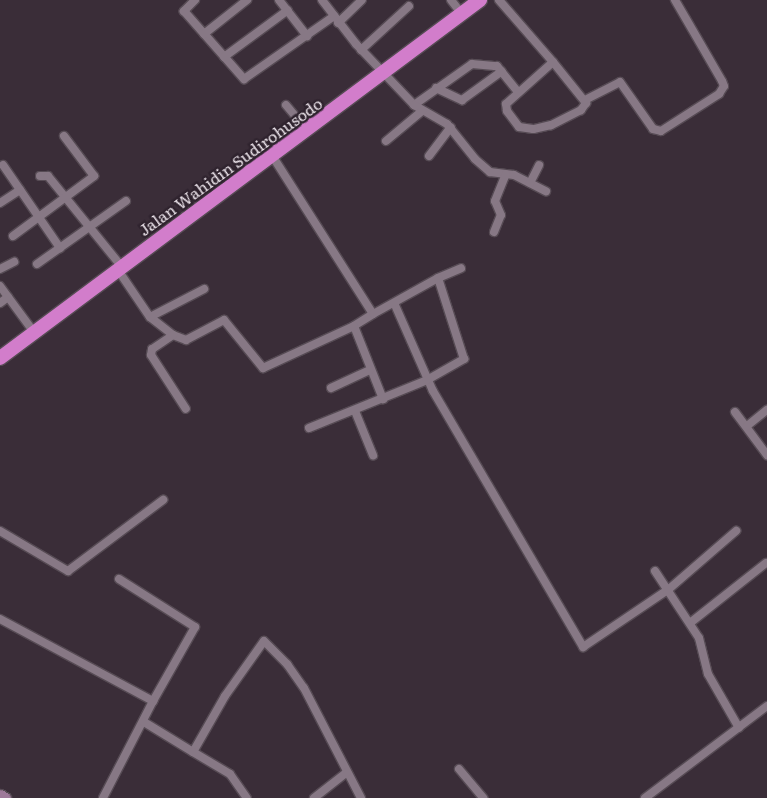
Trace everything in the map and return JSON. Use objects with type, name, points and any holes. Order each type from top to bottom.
[{"type":"highway","name":"Jalan Wahidin Sudirohusodo","points":[[0,358],[33,331],[308,131],[480,0]]},
{"type":"main road","points":[[0,795],[5,798]]},
{"type":"street","points":[[195,0],[184,10],[244,78],[307,36],[336,20],[362,0]]},
{"type":"street","points":[[204,34],[247,0]]},
{"type":"street","points":[[279,0],[307,36]]},
{"type":"street","points":[[322,0],[361,50],[414,105],[450,128],[484,167],[490,172],[506,174],[530,182],[546,191]]},
{"type":"street","points":[[451,0],[462,14]]},
{"type":"street","points":[[499,0],[553,62],[585,100],[585,107],[568,118],[551,125],[526,129],[515,123],[505,108],[518,92],[553,62]]},
{"type":"street","points":[[585,100],[620,82],[653,129],[661,131],[719,94],[723,89],[722,81],[675,0]]},
{"type":"street","points":[[361,50],[409,6]]},
{"type":"street","points":[[224,57],[288,10]]},
{"type":"street","points":[[414,105],[469,65],[490,64],[502,71],[518,92]]},
{"type":"street","points":[[436,88],[462,100],[502,71]]},
{"type":"street","points":[[286,105],[308,131]]},
{"type":"street","points":[[386,140],[422,111]]},
{"type":"street","points":[[428,156],[450,128]]},
{"type":"street","points":[[13,236],[39,216],[66,199],[94,175],[64,136]]},
{"type":"street","points":[[273,157],[372,314]]},
{"type":"street","points":[[2,165],[60,248]]},
{"type":"street","points":[[530,182],[539,165]]},
{"type":"street","points":[[494,232],[501,215],[495,201],[506,174]]},
{"type":"street","points":[[40,176],[48,176],[92,227],[150,317],[173,335],[186,340],[224,320],[263,368],[354,326],[372,314],[395,305],[438,278],[461,268]]},
{"type":"street","points":[[0,203],[20,190]]},
{"type":"street","points":[[37,264],[126,202]]},
{"type":"street","points":[[0,269],[14,262]]},
{"type":"street","points":[[309,428],[355,411],[427,380],[465,357],[438,278]]},
{"type":"street","points":[[0,286],[33,331]]},
{"type":"street","points":[[150,317],[204,289]]},
{"type":"street","points":[[0,303],[8,298]]},
{"type":"street","points":[[395,305],[427,380],[583,647],[669,589],[736,531]]},
{"type":"street","points":[[354,326],[383,399]]},
{"type":"street","points":[[173,335],[152,349],[151,355],[186,408]]},
{"type":"street","points":[[331,388],[370,370]]},
{"type":"street","points":[[746,426],[767,410]]},
{"type":"street","points":[[355,411],[373,455]]},
{"type":"street","points":[[735,412],[767,455]]},
{"type":"street","points":[[0,530],[68,571],[163,500]]},
{"type":"street","points":[[690,623],[766,563]]},
{"type":"street","points":[[655,571],[669,589],[700,640],[708,674],[739,728]]},
{"type":"street","points":[[103,798],[144,722],[153,701],[195,627],[120,579]]},
{"type":"street","points":[[0,619],[153,701]]},
{"type":"street","points":[[193,752],[226,696],[264,641],[287,664],[304,688],[361,798]]},
{"type":"street","points":[[645,798],[767,706]]},
{"type":"street","points":[[144,722],[230,774],[248,798]]},
{"type":"street","points":[[459,769],[483,798]]},
{"type":"street","points":[[314,798],[347,772]]}]
